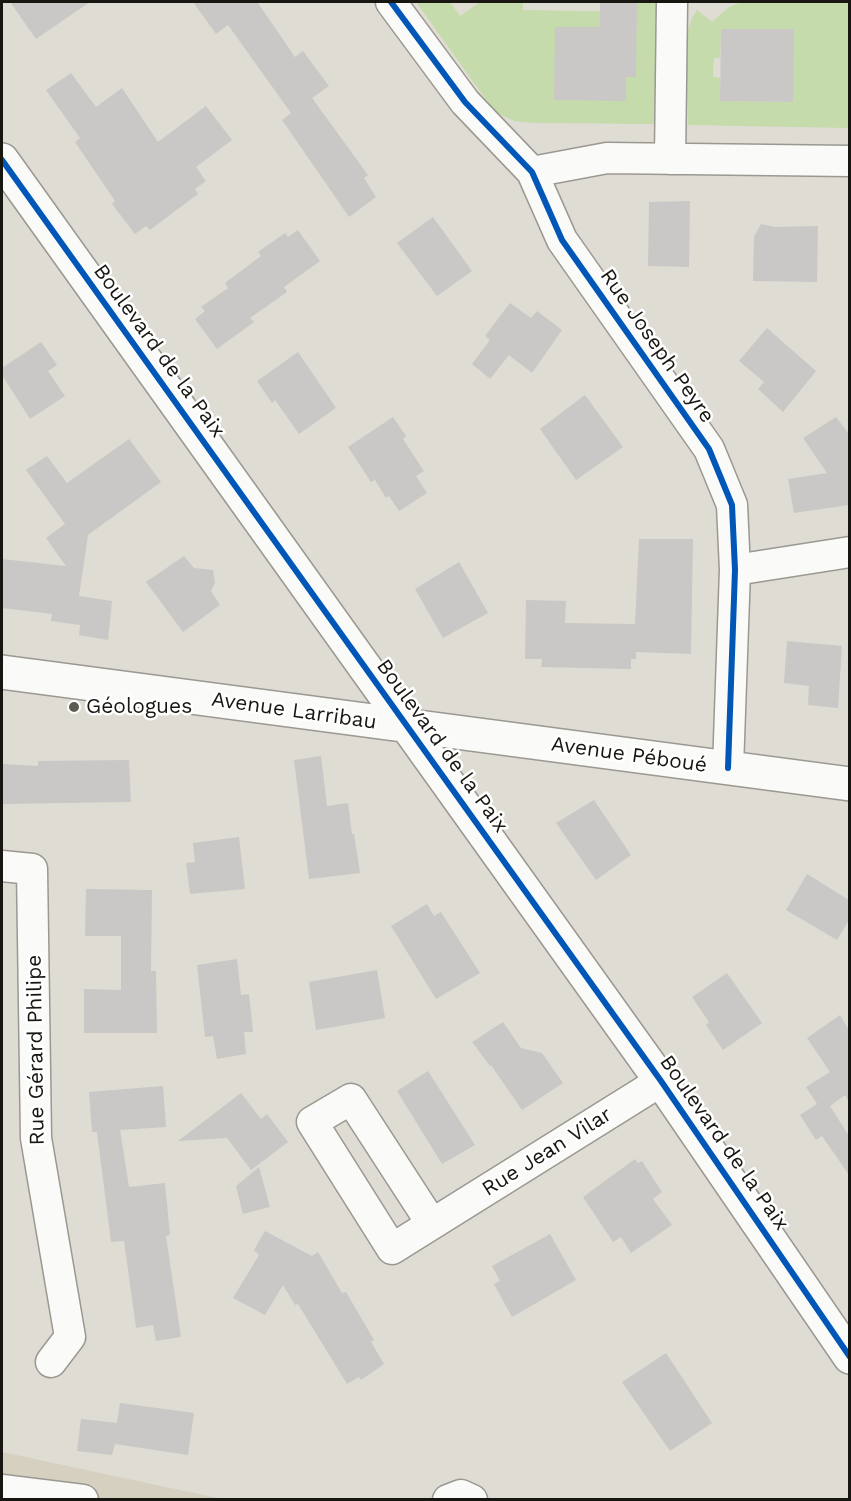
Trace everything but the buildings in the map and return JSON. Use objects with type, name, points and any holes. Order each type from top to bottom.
[{"type":"main road","name":"Boulevard de la Paix","points":[[2,160],[661,1081],[849,1357]]},
{"type":"main road","name":"Avenue Larribau","points":[[2,672],[408,726]]},
{"type":"main road","name":"Avenue Péboué","points":[[408,726],[849,784]]},
{"type":"street","name":"Rue Joseph Peyre","points":[[391,2],[465,102],[532,172],[562,240],[709,449],[732,505],[735,570],[728,768]]},
{"type":"street","points":[[670,159],[672,2]]},
{"type":"street","points":[[532,172],[607,158],[849,161]]},
{"type":"street","points":[[735,570],[849,552]]},
{"type":"street","name":"Rue Gérard Philipe","points":[[2,866],[33,869],[36,1138],[70,1337],[51,1362]]},
{"type":"street","name":"Rue Jean Vilar","points":[[432,1224],[351,1099],[312,1122],[392,1249],[661,1081]]},
{"type":"street","points":[[2,1490],[83,1500]]},
{"type":"street","points":[[448,1500],[461,1495],[472,1500]]},
{"type":"shaded area","points":[[2,1452],[222,1499],[2,1500]]},
{"type":"green space","points":[[416,2],[450,2],[460,16],[480,2],[523,2],[523,10],[636,12],[637,2],[656,2],[659,12],[658,124],[535,123],[514,121],[495,112]]},
{"type":"green space","points":[[742,2],[849,2],[849,128],[688,125],[686,35],[697,10],[712,22],[729,7]],"holes":[[[721,29],[793,30],[792,102],[721,101],[720,78],[713,77],[714,58],[720,58]]]},
{"type":"cycle path","points":[[391,2],[465,102],[532,172],[562,240],[709,449],[732,505],[735,570],[728,768]]},
{"type":"cycle path","points":[[2,160],[661,1081],[850,1357]]},
{"type":"place","name":"Géologues","points":[[74,707]]}]
